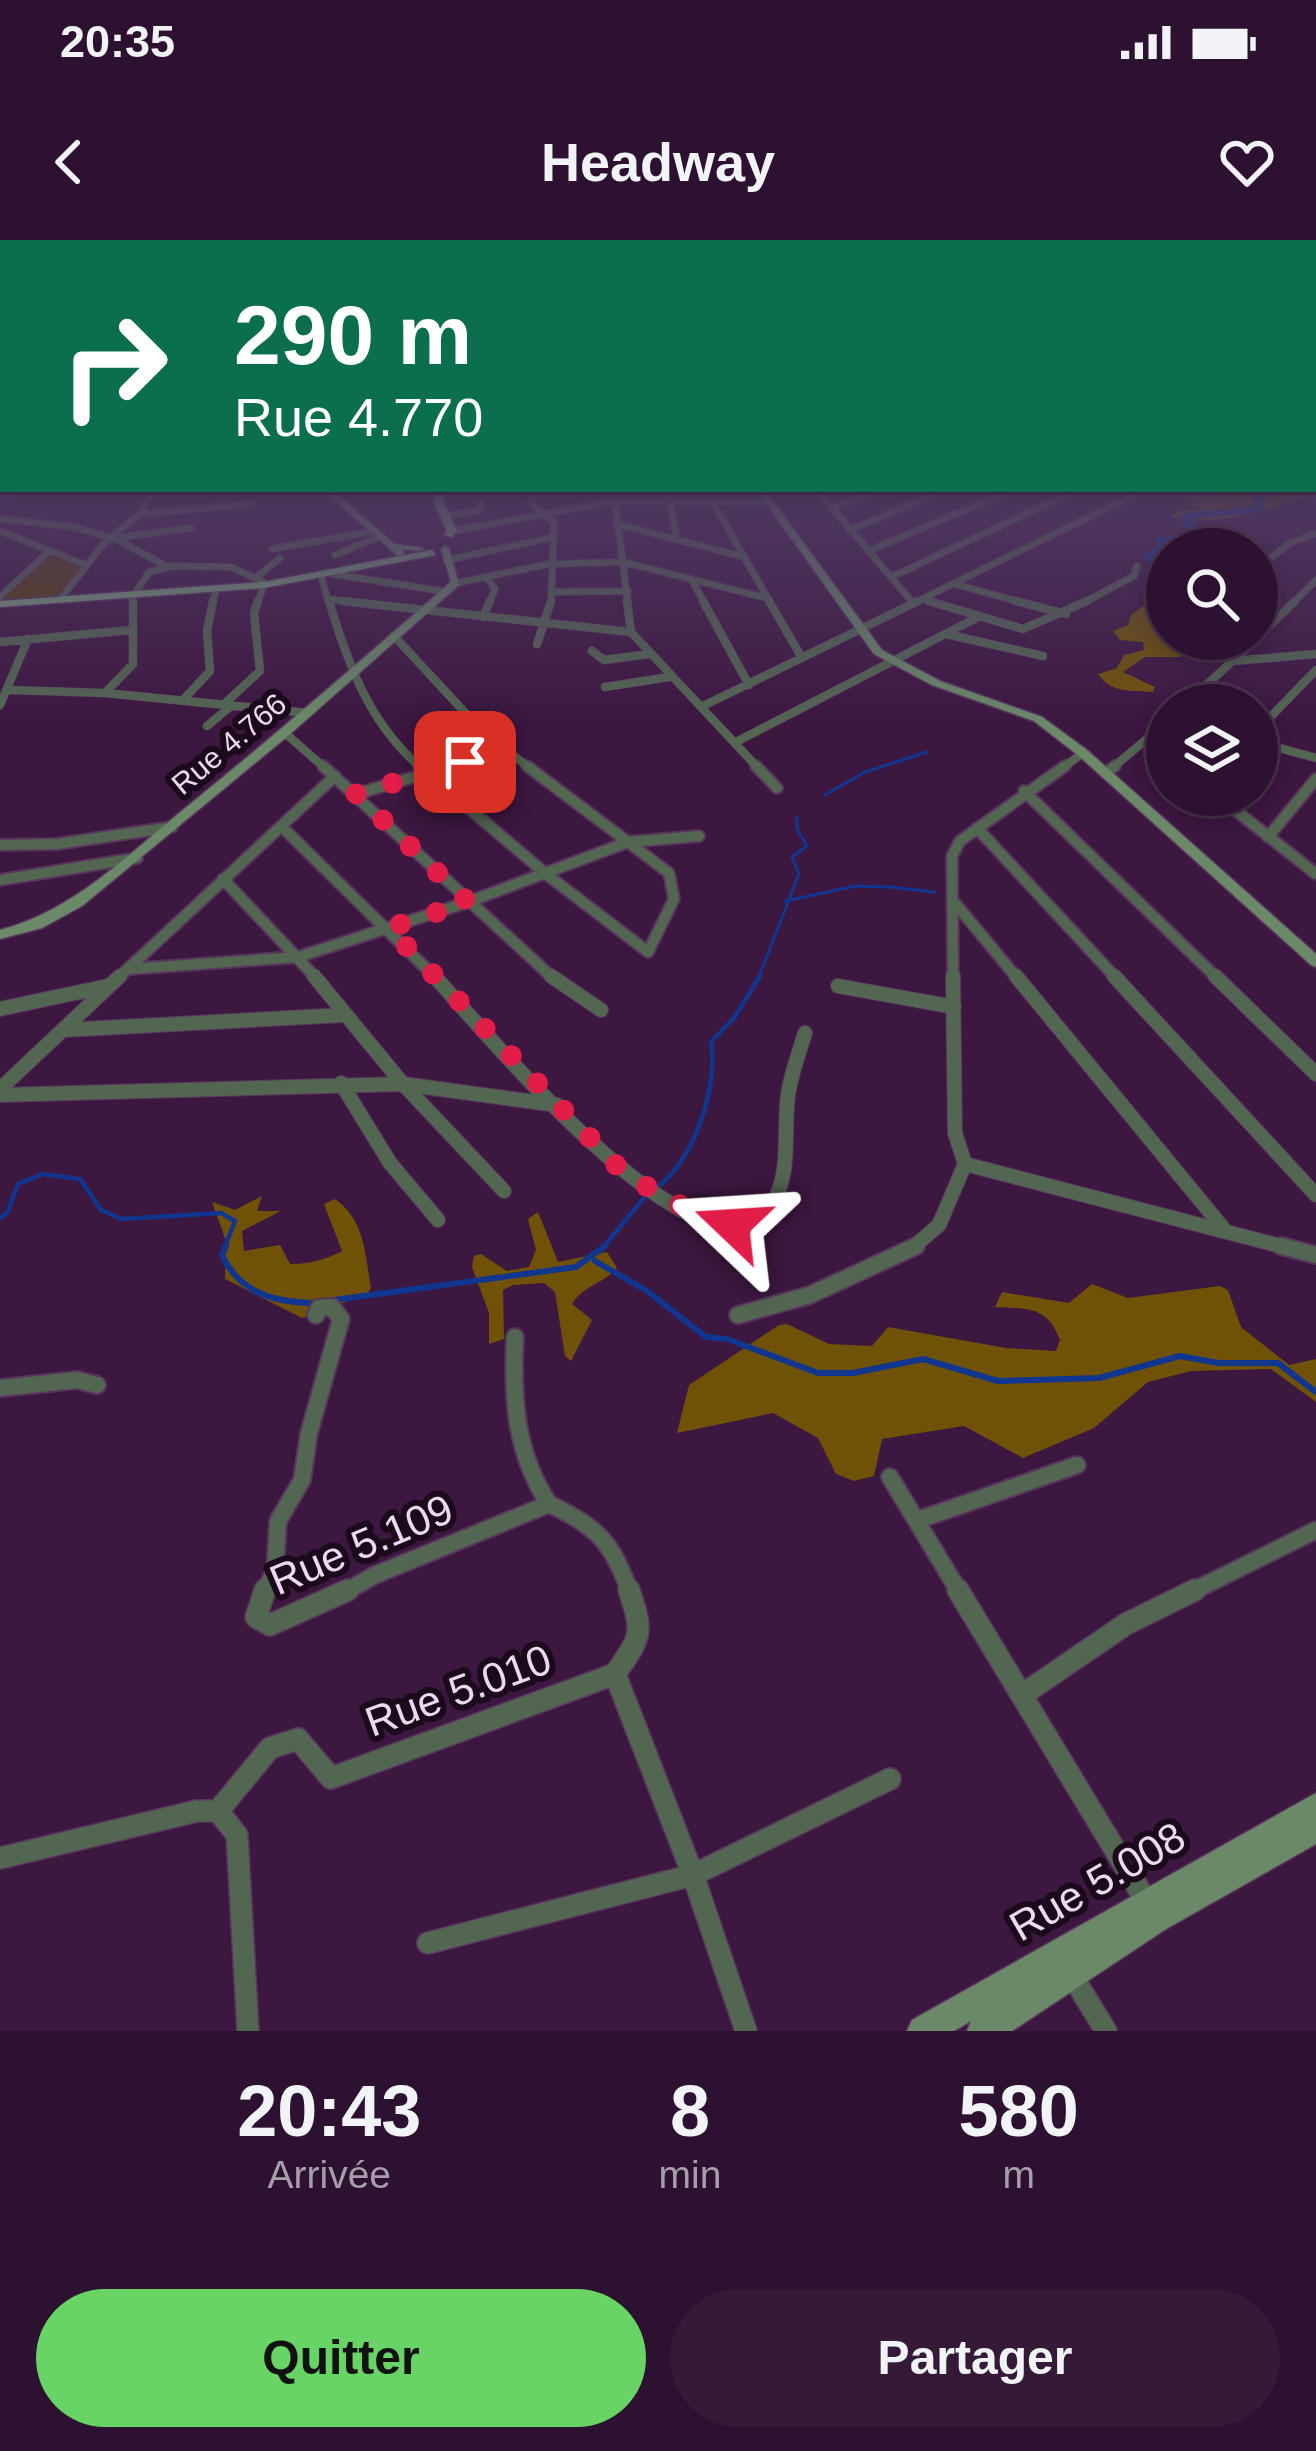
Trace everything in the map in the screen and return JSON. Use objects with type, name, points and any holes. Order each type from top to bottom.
[{"type":"main road","points":[[0,600],[216,591],[367,557]]},
{"type":"main road","points":[[0,600],[134,597],[327,575],[397,557]]},
{"type":"main road","points":[[449,557],[452,588]]},
{"type":"main road","points":[[807,557],[859,632],[889,661],[936,683],[1021,709],[1083,753],[1316,962]]},
{"type":"main road","name":"Rue 4.766","points":[[0,935],[56,916],[137,858],[452,588]]},
{"type":"main road","name":"Rue 5.008","points":[[923,2031],[1316,1808]]},
{"type":"main road","name":"Rue 5.008","points":[[983,2031],[1229,1873],[1316,1828]]},
{"type":"street","points":[[0,600],[43,557]]},
{"type":"street","points":[[60,557],[86,566]]},
{"type":"street","points":[[61,598],[94,557]]},
{"type":"street","points":[[147,557],[170,567]]},
{"type":"street","points":[[537,644],[549,623],[549,557]]},
{"type":"street","points":[[622,557],[631,632],[777,788]]},
{"type":"street","points":[[744,557],[802,658]]},
{"type":"street","points":[[873,557],[913,603]]},
{"type":"street","points":[[891,578],[937,557]]},
{"type":"street","points":[[701,707],[1010,557]]},
{"type":"street","points":[[207,726],[260,671],[254,613],[262,581],[280,558]]},
{"type":"street","points":[[394,636],[504,750],[659,863],[674,884],[668,918],[647,952],[546,874],[390,741],[352,677],[328,598],[327,575],[452,588],[549,564],[623,562],[766,598]]},
{"type":"street","points":[[924,599],[1023,629],[1066,614],[1134,576],[1137,566]]},
{"type":"street","points":[[105,694],[133,664],[134,597],[149,572],[170,567],[245,570],[262,581]]},
{"type":"street","points":[[483,617],[494,589],[487,578]]},
{"type":"street","points":[[691,578],[749,686]]},
{"type":"street","points":[[1278,617],[1316,580]]},
{"type":"street","points":[[955,584],[1066,614]]},
{"type":"street","points":[[183,700],[208,681],[214,664],[207,624],[216,591]]},
{"type":"street","points":[[551,592],[628,591]]},
{"type":"street","points":[[328,598],[631,632]]},
{"type":"street","points":[[736,742],[980,616]]},
{"type":"street","points":[[0,642],[131,630]]},
{"type":"street","points":[[941,634],[1043,656]]},
{"type":"street","points":[[0,705],[28,639]]},
{"type":"street","points":[[592,651],[604,660],[650,654]]},
{"type":"street","points":[[1208,684],[1233,661],[1316,654]]},
{"type":"street","points":[[1278,712],[1312,680],[1316,670]]},
{"type":"street","points":[[605,687],[669,677]]},
{"type":"street","points":[[9,690],[308,712]]},
{"type":"street","points":[[285,734],[356,794],[564,989],[601,1010]]},
{"type":"street","points":[[1106,773],[1144,742]]},
{"type":"street","points":[[1278,748],[1316,758]]},
{"type":"street","points":[[356,794],[504,750]]},
{"type":"street","points":[[738,1315],[758,1315],[816,1293],[935,1231],[965,1164],[955,1133],[952,856],[960,841],[976,828],[1083,753]]},
{"type":"street","points":[[0,1092],[335,776]]},
{"type":"street","points":[[1268,837],[1316,779]]},
{"type":"street","points":[[1024,791],[1316,1074]]},
{"type":"street","points":[[1242,816],[1316,874]]},
{"type":"street","points":[[281,826],[389,928],[557,1106],[644,1187],[713,1221],[748,1224],[765,1214],[783,1175],[788,1095],[805,1033]]},
{"type":"street","points":[[0,845],[57,844],[172,827]]},
{"type":"street","points":[[976,828],[1316,1195]]},
{"type":"street","points":[[129,969],[298,957],[468,902],[628,842],[699,836]]},
{"type":"street","points":[[0,880],[137,858]]},
{"type":"street","points":[[223,879],[504,1191]]},
{"type":"street","points":[[955,903],[1223,1228]]},
{"type":"street","points":[[0,1009],[108,986]]},
{"type":"street","points":[[838,986],[954,1007]]},
{"type":"street","points":[[64,1030],[344,1015]]},
{"type":"street","points":[[0,1069],[28,1063]]},
{"type":"street","points":[[341,1083],[390,1163],[437,1220]]},
{"type":"street","points":[[0,1092],[403,1084],[557,1106]]},
{"type":"street","points":[[965,1164],[1316,1255]]},
{"type":"street","name":"Rue 5.109","points":[[316,1315],[319,1308],[332,1307],[341,1319],[309,1433],[302,1480],[278,1521],[275,1572],[256,1617],[270,1625],[292,1618],[375,1575],[549,1504]]},
{"type":"street","points":[[515,1337],[513,1382],[520,1438],[549,1504],[588,1522],[607,1540],[632,1594],[640,1638],[615,1674],[693,1874],[746,2031]]},
{"type":"street","points":[[0,1388],[77,1380],[97,1385]]},
{"type":"street","points":[[918,1520],[1076,1465]]},
{"type":"street","points":[[890,1478],[1146,1901]]},
{"type":"street","points":[[1022,1695],[1126,1624],[1316,1530]]},
{"type":"street","name":"Rue 5.010","points":[[218,1810],[270,1748],[298,1739],[331,1778],[615,1674]]},
{"type":"street","points":[[428,1942],[693,1874],[890,1779]]},
{"type":"street","points":[[0,1858],[218,1810],[237,1835],[248,2031]]},
{"type":"street","points":[[1070,1973],[1106,2031]]},
{"type":"shaded area","points":[[47,557],[84,566],[55,598],[0,599]]},
{"type":"shaded area","points":[[1146,604],[1146,657],[1123,672],[1149,684],[1146,692],[1116,688],[1098,674],[1117,668],[1124,655],[1144,650],[1143,642],[1120,640],[1113,631],[1128,625],[1131,615]]},
{"type":"shaded area","points":[[262,1196],[257,1211],[281,1211],[242,1231],[244,1251],[280,1245],[290,1264],[296,1264],[342,1251],[324,1204],[335,1199],[352,1217],[362,1239],[371,1288],[367,1294],[302,1318],[225,1279],[226,1241],[212,1202],[235,1210]]},
{"type":"shaded area","points":[[538,1212],[558,1262],[607,1252],[617,1268],[572,1304],[592,1320],[571,1361],[565,1356],[555,1292],[544,1283],[503,1290],[504,1339],[489,1344],[489,1313],[472,1267],[474,1256],[481,1254],[507,1271],[529,1267],[536,1250],[528,1219]]},
{"type":"shaded area","points":[[1092,1284],[1128,1298],[1220,1286],[1228,1290],[1241,1327],[1289,1365],[1316,1359],[1316,1402],[1271,1369],[1191,1371],[1148,1382],[1094,1428],[1023,1458],[964,1426],[882,1439],[874,1476],[854,1481],[836,1474],[818,1438],[773,1413],[677,1433],[689,1385],[779,1325],[787,1324],[829,1344],[872,1346],[888,1327],[1006,1348],[1056,1351],[1060,1340],[1043,1315],[995,1307],[1002,1292],[1069,1303]]},
{"type":"waterway","points":[[825,795],[865,772],[927,752]]},
{"type":"waterway","points":[[789,900],[799,874],[792,857],[807,846],[797,829],[797,817]]},
{"type":"waterway","points":[[789,900],[856,886],[888,887]]},
{"type":"waterway","points":[[890,887],[934,892]]},
{"type":"waterway","points":[[758,979],[789,900]]},
{"type":"waterway","points":[[656,1188],[681,1161],[700,1122],[711,1080],[711,1042],[734,1018],[760,976]]},
{"type":"waterway","points":[[0,1218],[7,1213],[18,1184],[43,1174],[80,1179],[101,1210],[121,1219],[221,1213],[235,1221],[224,1249]]},
{"type":"waterway","points":[[604,1247],[647,1194]]},
{"type":"waterway","points":[[226,1246],[222,1255],[249,1287],[274,1298],[317,1303]]},
{"type":"waterway","points":[[334,1300],[576,1267],[604,1247]]},
{"type":"waterway","points":[[595,1261],[647,1291],[706,1337],[727,1339],[818,1373],[853,1373],[923,1359],[998,1381],[1099,1378],[1180,1356],[1218,1363],[1278,1363],[1316,1392]]},
{"type":"route","points":[[465,762],[356,794],[468,902],[389,928],[619,1168],[667,1200],[732,1225]]}]
